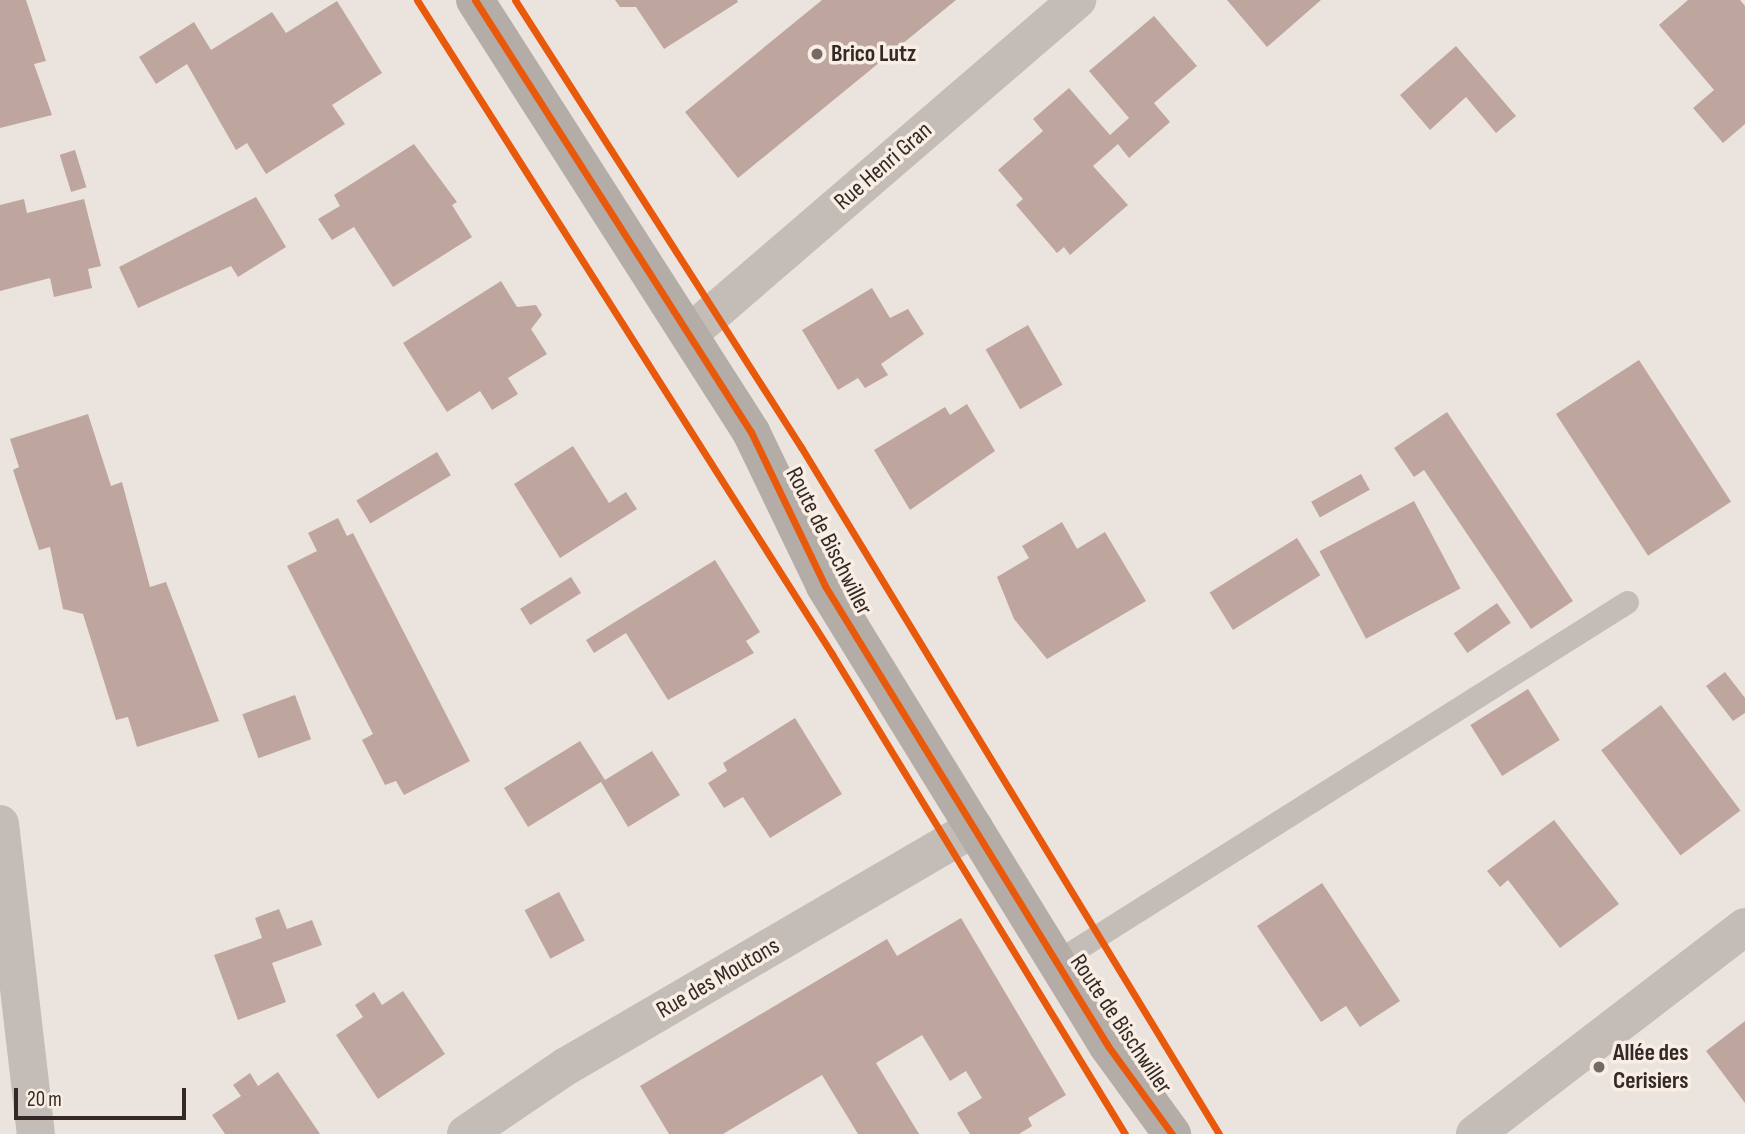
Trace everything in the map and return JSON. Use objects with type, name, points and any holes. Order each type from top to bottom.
[{"type":"street","name":"Route de Bischwiller","points":[[475,0],[690,333],[780,485],[825,586],[1056,962],[1172,1134]]},
{"type":"street","name":"Rue Henri Gran","points":[[690,333],[1077,0]]},
{"type":"street","points":[[0,824],[36,1134]]},
{"type":"street","name":"Rue des Moutons","points":[[466,1134],[565,1067],[974,828]]},
{"type":"street","points":[[1475,1134],[1745,927]]},
{"type":"lane","points":[[1056,962],[1627,602]]},
{"type":"building","points":[[0,0],[26,0],[46,61],[34,64],[52,115],[0,128]]},
{"type":"building","points":[[615,0],[738,2],[664,49],[636,7],[620,7]]},
{"type":"building","points":[[822,0],[956,0],[738,178],[685,112]]},
{"type":"building","points":[[1227,0],[1321,0],[1267,47]]},
{"type":"building","points":[[1688,0],[1740,0],[1745,6],[1745,124],[1723,143],[1693,108],[1714,90],[1659,25]]},
{"type":"building","points":[[337,1],[382,73],[332,105],[345,124],[266,174],[247,143],[236,150],[187,64],[156,84],[139,57],[194,22],[211,50],[272,12],[286,33]]},
{"type":"building","points":[[1154,16],[1197,66],[1154,103],[1170,122],[1129,158],[1118,144],[1093,166],[1128,205],[1070,255],[1064,247],[1057,253],[1016,205],[1023,199],[998,170],[1043,131],[1033,119],[1069,88],[1110,135],[1129,118],[1089,71]]},
{"type":"building","points":[[1456,46],[1516,116],[1496,133],[1466,97],[1430,130],[1400,95]]},
{"type":"building","points":[[414,144],[457,202],[452,205],[472,237],[393,287],[354,227],[332,240],[318,219],[340,206],[334,195]]},
{"type":"building","points":[[75,150],[86,187],[71,192],[60,155]]},
{"type":"building","points":[[256,197],[286,247],[238,277],[231,266],[138,308],[119,267]]},
{"type":"building","points":[[24,199],[27,213],[84,199],[101,266],[88,269],[92,288],[54,297],[50,278],[0,291],[0,205]]},
{"type":"building","points":[[501,281],[517,307],[536,305],[542,315],[531,329],[547,354],[508,378],[518,394],[492,410],[480,391],[447,412],[403,343]]},
{"type":"building","points":[[872,288],[890,318],[908,309],[924,334],[881,364],[888,375],[865,388],[858,378],[838,390],[802,330]]},
{"type":"building","points":[[1028,325],[1062,385],[1020,409],[986,350]]},
{"type":"building","points":[[1639,360],[1731,502],[1648,556],[1556,414]]},
{"type":"building","points":[[967,404],[995,451],[910,510],[874,450],[945,407],[950,415]]},
{"type":"building","points":[[1447,412],[1573,601],[1531,629],[1424,470],[1414,477],[1394,448]]},
{"type":"building","points":[[88,414],[111,486],[122,482],[150,587],[166,582],[219,721],[137,747],[128,717],[116,720],[83,614],[63,609],[50,547],[39,550],[13,470],[19,467],[10,439]]},
{"type":"building","points":[[573,446],[609,503],[626,492],[637,509],[560,558],[514,484]]},
{"type":"building","points":[[437,452],[451,475],[370,524],[356,500]]},
{"type":"building","points":[[1361,474],[1370,490],[1320,517],[1311,502]]},
{"type":"building","points":[[1414,501],[1460,588],[1366,639],[1320,551]]},
{"type":"building","points":[[338,518],[347,536],[353,533],[470,761],[404,795],[396,781],[385,785],[362,740],[373,734],[287,566],[317,551],[308,533]]},
{"type":"building","points":[[1062,522],[1077,549],[1105,532],[1146,601],[1047,659],[1014,619],[997,577],[1029,558],[1022,546]]},
{"type":"building","points":[[1297,538],[1320,575],[1233,630],[1210,593]]},
{"type":"building","points":[[715,560],[760,632],[746,641],[754,653],[668,700],[626,633],[594,653],[586,640]]},
{"type":"building","points":[[571,577],[581,593],[530,625],[520,609]]},
{"type":"building","points":[[1497,603],[1511,623],[1467,653],[1454,633]]},
{"type":"building","points":[[1725,672],[1745,698],[1745,713],[1733,721],[1706,686]]},
{"type":"building","points":[[1528,689],[1560,740],[1502,776],[1470,725]]},
{"type":"building","points":[[295,695],[311,739],[258,758],[242,714]]},
{"type":"building","points":[[1661,705],[1740,810],[1681,856],[1601,750]]},
{"type":"building","points":[[795,718],[842,794],[770,838],[743,797],[724,808],[708,783],[727,771],[723,763]]},
{"type":"building","points":[[580,741],[605,780],[652,751],[680,795],[628,827],[601,782],[528,827],[504,788]]},
{"type":"building","points":[[1554,820],[1619,904],[1560,948],[1508,880],[1500,887],[1487,871]]},
{"type":"building","points":[[1322,883],[1400,1001],[1360,1027],[1346,1006],[1321,1022],[1257,926]]},
{"type":"building","points":[[559,892],[585,941],[550,959],[525,910]]},
{"type":"building","points":[[279,909],[287,929],[312,920],[322,945],[272,963],[286,1002],[238,1020],[214,955],[262,938],[255,918]]},
{"type":"building","points":[[961,918],[1066,1095],[1028,1118],[1032,1126],[1019,1134],[970,1134],[957,1113],[982,1098],[966,1071],[950,1081],[922,1035],[876,1063],[919,1134],[858,1134],[822,1075],[723,1134],[669,1134],[640,1086],[887,939],[897,956]]},
{"type":"building","points":[[403,991],[445,1054],[378,1099],[336,1035],[363,1017],[355,1005],[374,992],[382,1005]]},
{"type":"building","points":[[1745,1021],[1745,1103],[1706,1051]]},
{"type":"building","points":[[278,1072],[320,1134],[225,1134],[212,1115],[241,1096],[233,1085],[250,1073],[258,1086]]},
{"type":"cycle path","points":[[417,0],[832,654],[1125,1134]]},
{"type":"cycle path","points":[[475,0],[751,432],[825,586],[1108,1046],[1172,1134]]},
{"type":"cycle path","points":[[515,0],[801,447],[1219,1134]]},
{"type":"place","name":"Brico Lutz","points":[[817,54]]},
{"type":"place","name":"Allée des Cerisiers","points":[[1599,1067]]}]
